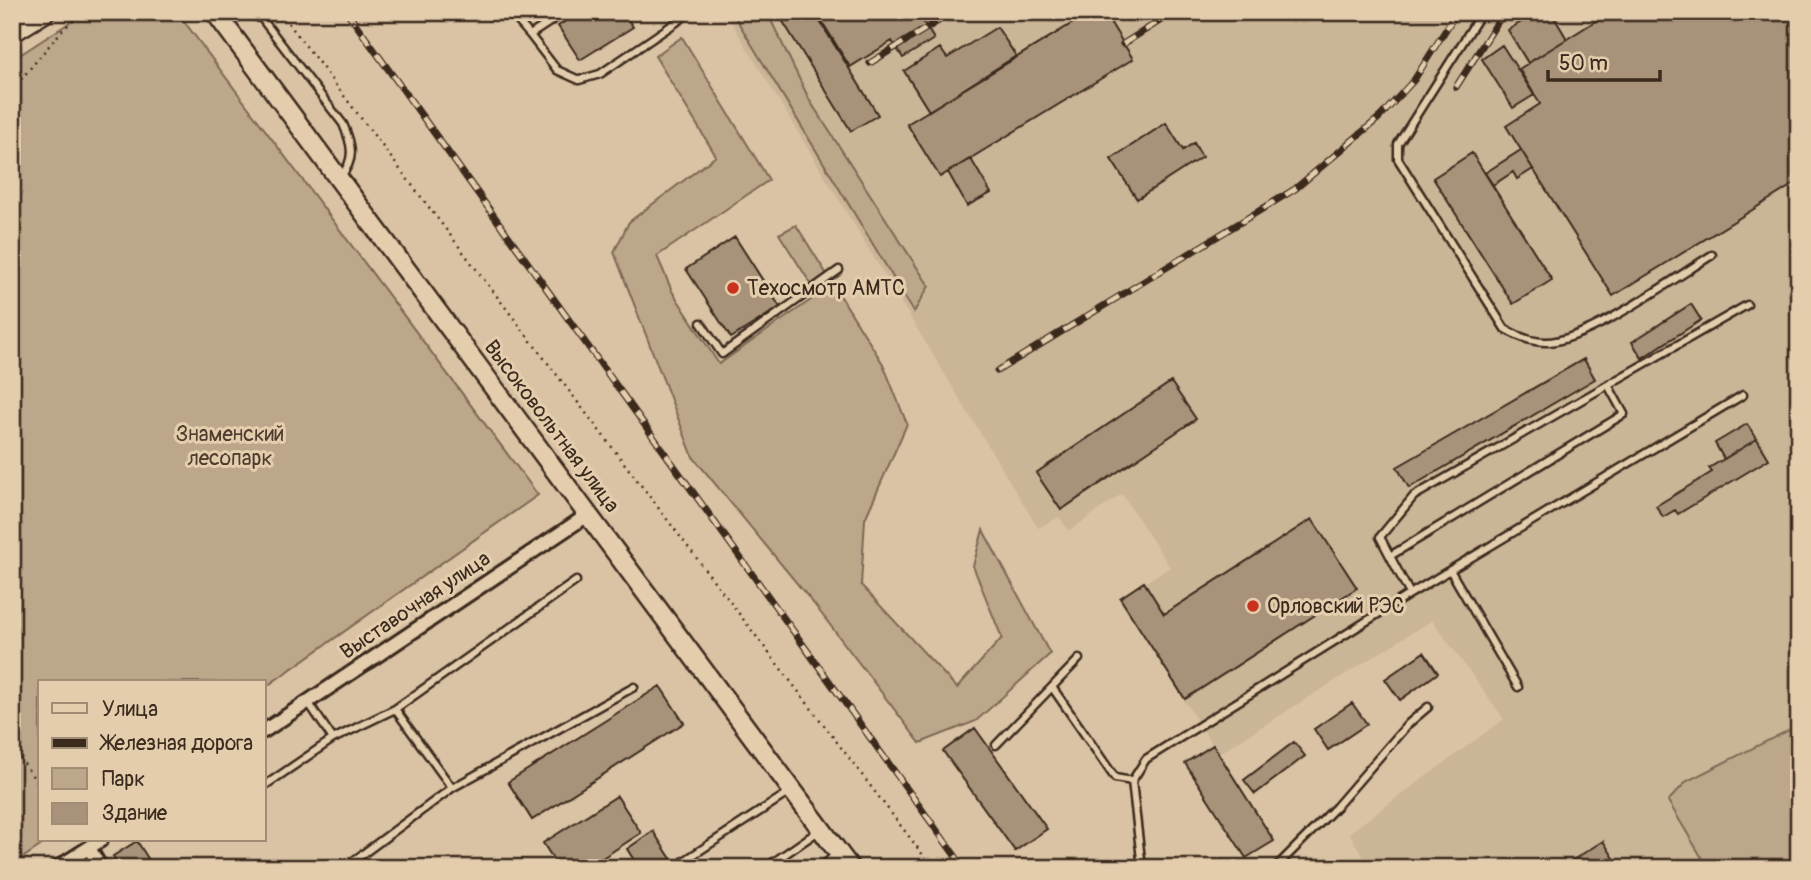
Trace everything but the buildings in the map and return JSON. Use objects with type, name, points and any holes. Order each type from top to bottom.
[{"type":"main road","points":[[12,31],[43,12]]},
{"type":"main road","name":"Высоковольтная улица","points":[[219,18],[850,868]]},
{"type":"street","name":"Выставочная улица","points":[[266,730],[589,513]]},
{"type":"street","points":[[57,868],[98,842]]},
{"type":"street","points":[[89,848],[101,868]]},
{"type":"lane","points":[[510,12],[556,70],[579,80],[600,74],[681,19]]},
{"type":"lane","points":[[530,35],[565,12]]},
{"type":"lane","points":[[1482,12],[1398,144],[1398,159],[1504,329],[1522,338],[1546,342],[1575,337],[1712,256]]},
{"type":"lane","points":[[219,18],[247,13],[262,19],[343,124],[352,144],[350,166],[339,178]]},
{"type":"lane","points":[[701,323],[722,354],[839,270]]},
{"type":"lane","points":[[1410,594],[1380,537],[1414,495],[1747,305]]},
{"type":"lane","points":[[1390,556],[1624,414],[1608,385]]},
{"type":"lane","points":[[1142,868],[1132,781],[1146,759],[1410,594],[1743,395]]},
{"type":"lane","points":[[1450,570],[1518,687]]},
{"type":"lane","points":[[266,785],[333,739],[395,709],[576,581]]},
{"type":"lane","points":[[996,745],[1079,659]]},
{"type":"lane","points":[[344,868],[452,788],[634,687]]},
{"type":"lane","points":[[1052,687],[1115,778],[1132,781]]},
{"type":"lane","points":[[307,702],[333,739]]},
{"type":"lane","points":[[1275,868],[1336,807],[1408,724],[1427,707]]},
{"type":"lane","points":[[395,709],[452,788]]},
{"type":"lane","points":[[684,861],[793,789]]},
{"type":"lane","points":[[765,868],[822,829]]},
{"type":"lane","points":[[821,868],[838,852]]},
{"type":"path","points":[[12,90],[64,28],[86,12]]},
{"type":"path","points":[[280,12],[933,868]]},
{"type":"path","points":[[12,746],[38,784]]},
{"type":"shaded area","points":[[725,12],[1799,12],[1799,725],[1687,780],[1668,801],[1708,868],[1370,868],[1349,833],[1504,719],[1432,620],[1218,754],[1120,598],[1170,567],[1122,494],[1069,531],[1059,517],[1038,528]]},
{"type":"green space","name":"Знаменский лесопарк","points":[[86,12],[177,12],[538,495],[266,687],[266,680],[38,680],[38,842],[46,842],[12,865],[12,60]]},
{"type":"green space","points":[[732,12],[767,12],[810,101],[929,286],[914,312]]},
{"type":"green space","points":[[682,37],[769,180],[657,256],[672,291],[719,364],[818,295],[779,234],[796,225],[883,364],[907,424],[865,519],[861,585],[957,688],[1002,638],[973,566],[983,530],[1050,654],[976,721],[920,743],[814,604],[693,457],[614,252],[629,222],[716,156],[655,56]]},
{"type":"green space","points":[[1799,725],[1799,868],[1708,868],[1668,801],[1687,781]]},
{"type":"railway","points":[[347,12],[964,868]]},
{"type":"railway","points":[[870,63],[953,12]]},
{"type":"railway","points":[[1123,44],[1174,12]]},
{"type":"railway","points":[[997,371],[1295,189],[1380,117],[1414,80],[1457,12]]},
{"type":"railway","points":[[1456,87],[1504,12]]},
{"type":"place","name":"Техосмотр АМТС","points":[[733,288]]},
{"type":"place","name":"Орловский РЭС","points":[[1253,606]]}]
